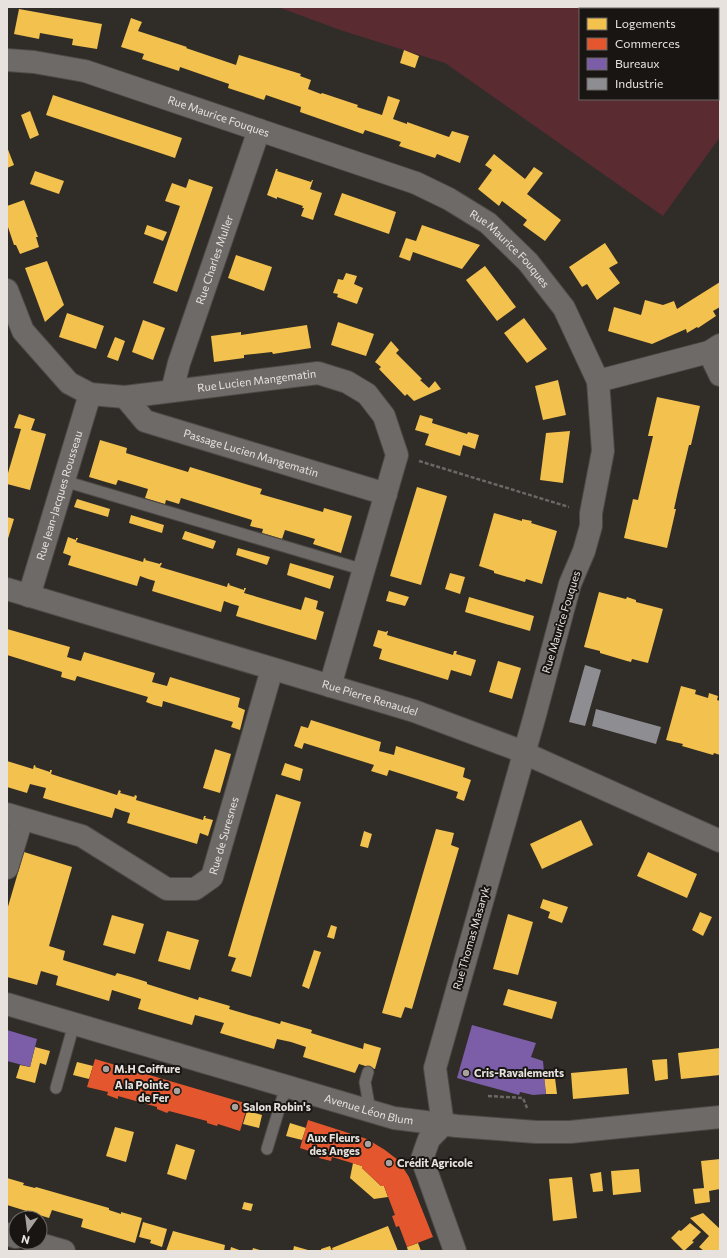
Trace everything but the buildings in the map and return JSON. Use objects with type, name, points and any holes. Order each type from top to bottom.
[{"type":"street","name":"Rue Maurice Fouques","points":[[7,60],[34,62],[85,71],[416,184],[449,199],[488,223],[528,262],[564,308],[598,381],[603,451],[591,513],[591,526],[584,551],[570,584],[523,752]]},
{"type":"street","name":"Rue Charles Muller","points":[[172,391],[179,363],[260,130]]},
{"type":"street","name":"Rue Lucien Mangematin","points":[[7,290],[23,331],[69,383],[90,394],[125,397],[318,373],[347,382],[367,394],[384,416],[397,455],[330,686]]},
{"type":"street","points":[[598,381],[714,348],[720,375]]},
{"type":"street","name":"Rue Jean-Jacques Rousseau","points":[[30,596],[90,394]]},
{"type":"street","name":"Passage Lucien Mangematin","points":[[125,397],[145,420],[386,494]]},
{"type":"street","name":"Rue Pierre Renaudel","points":[[7,589],[414,711],[523,752],[720,841]]},
{"type":"street","name":"Rue de Suresnes","points":[[15,816],[82,836],[167,889],[195,888],[212,877],[272,669]]},
{"type":"street","name":"Rue Thomas Masaryk","points":[[443,1125],[435,1068],[523,752]]},
{"type":"street","points":[[7,868],[15,816]]},
{"type":"street","name":"Avenue Léon Blum","points":[[7,1004],[394,1118],[443,1125],[536,1132],[570,1132],[720,1117]]},
{"type":"street","points":[[443,1125],[429,1139],[422,1159],[455,1251]]},
{"type":"street","points":[[48,1246],[64,1251]]},
{"type":"lane","points":[[64,481],[364,570]]},
{"type":"lane","points":[[56,1088],[74,1024]]},
{"type":"lane","points":[[368,1072],[365,1082],[370,1111]]},
{"type":"lane","points":[[267,1149],[286,1086]]},
{"type":"path","points":[[412,459],[572,508]]},
{"type":"path","points":[[488,1096],[523,1098],[527,1108]]},
{"type":"shaded area","points":[[278,7],[585,7],[586,8],[579,8],[579,100],[719,100],[719,90],[720,137],[663,216],[445,63],[340,30]]},
{"type":"place","name":"M.H Coiffure","points":[[106,1069]]},
{"type":"place","name":"Cris-Ravalements","points":[[466,1073]]},
{"type":"place","name":"A la Pointe de Fer","points":[[177,1091]]},
{"type":"place","name":"Salon Robin's","points":[[235,1107]]},
{"type":"place","name":"Aux Fleurs des Anges","points":[[368,1144]]},
{"type":"place","name":"Crédit Agricole","points":[[389,1163]]}]
